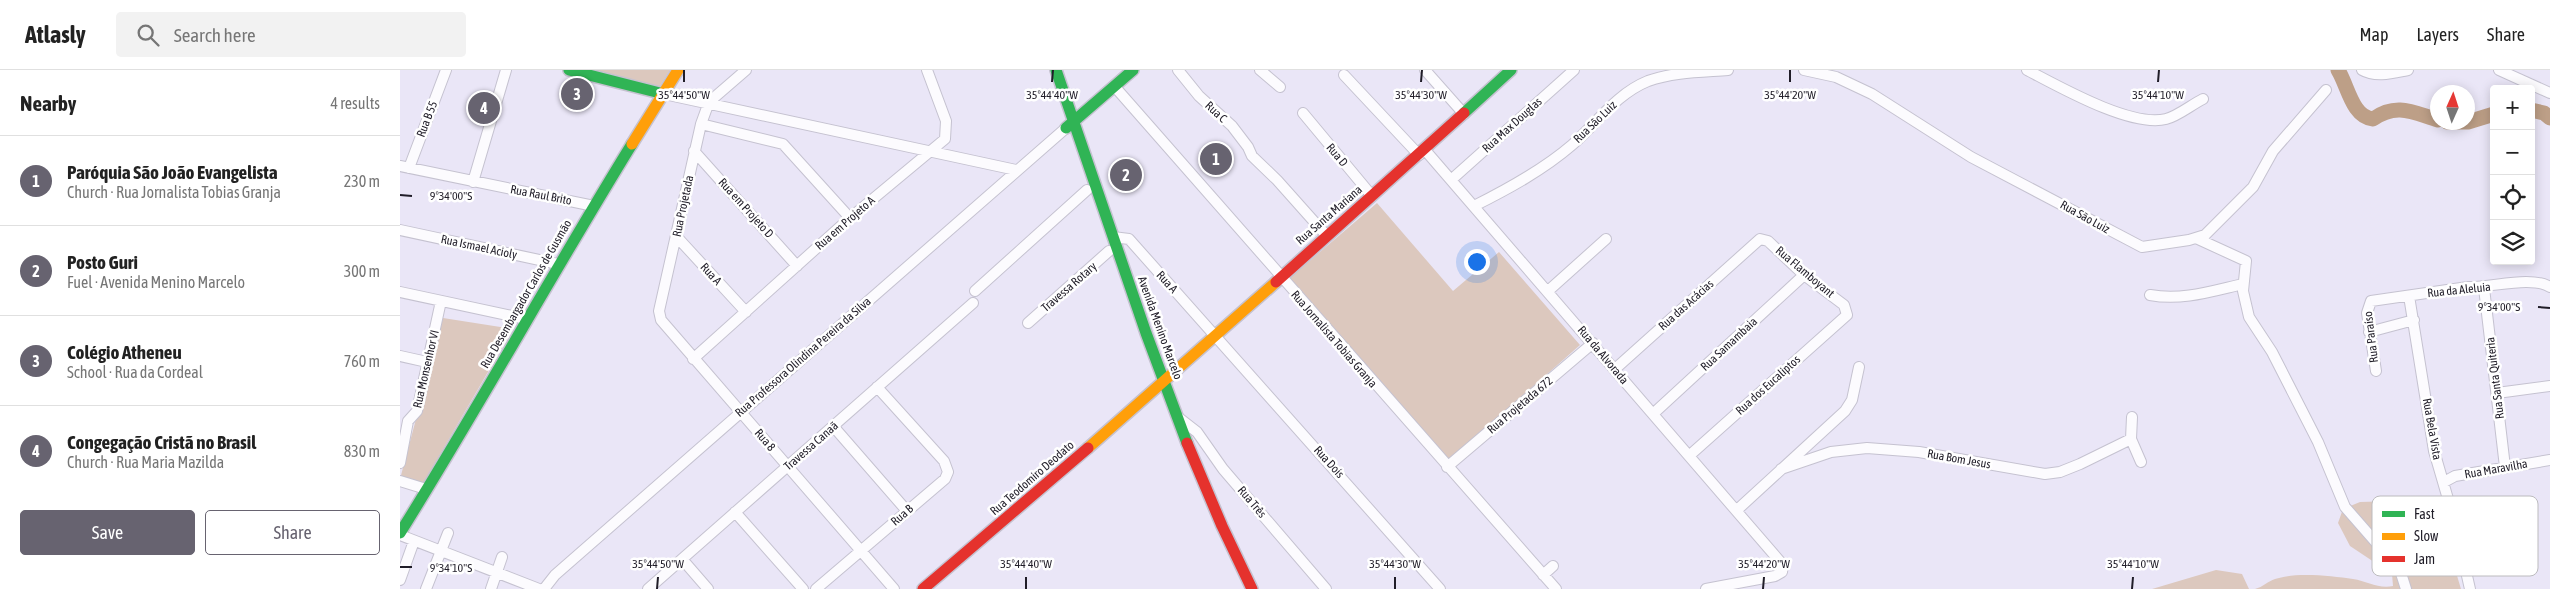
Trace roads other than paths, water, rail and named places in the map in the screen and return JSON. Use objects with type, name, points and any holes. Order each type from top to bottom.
[{"type":"street","name":"Rua B 55","points":[[404,167],[446,70]]},
{"type":"street","points":[[473,182],[506,70]]},
{"type":"street","points":[[570,70],[664,94],[1016,170]]},
{"type":"street","name":"Rua Desembargador Carlos de Gusmão","points":[[400,534],[426,489],[451,456],[558,264],[678,70]]},
{"type":"street","points":[[708,102],[746,70]]},
{"type":"street","name":"Rua em Projeto A","points":[[693,359],[850,218],[945,139],[947,132],[946,121],[927,70]]},
{"type":"street","name":"Avenida Menino Marcelo","points":[[1046,70],[1070,125],[1113,237],[1161,386],[1177,416],[1206,491],[1252,589]]},
{"type":"street","name":"Avenida Menino Marcelo","points":[[1056,70],[1087,190],[1161,386],[1210,523],[1242,589]]},
{"type":"street","points":[[1070,125],[1133,70]]},
{"type":"street","name":"Rua C","points":[[1178,70],[1199,96],[1240,136],[1252,156],[1278,180],[1326,236]]},
{"type":"street","points":[[1260,70],[1280,86]]},
{"type":"street","points":[[1425,70],[1464,114]]},
{"type":"street","name":"Rua Santa Mariana","points":[[1161,386],[1280,277],[1464,114],[1510,70]]},
{"type":"street","name":"Rua Max Douglas","points":[[1451,180],[1574,70]]},
{"type":"street","name":"Rua São Luiz","points":[[1474,206],[1538,170],[1572,145],[1610,106],[1636,86],[1664,76],[1728,70]]},
{"type":"street","name":"Rua São Luiz","points":[[1804,70],[1836,77],[1872,94],[1971,156],[2133,244],[2150,247],[2198,238],[2206,234],[2253,187],[2273,151],[2326,90]]},
{"type":"street","points":[[2027,70],[2070,93],[2119,113],[2139,118],[2159,120],[2169,118],[2202,99]]},
{"type":"street","points":[[2362,70],[2368,74],[2380,75],[2408,70]]},
{"type":"street","points":[[2499,70],[2550,93]]},
{"type":"street","name":"Rua da Alvorada","points":[[1344,75],[1451,180],[1780,560],[1783,568],[1779,575],[1729,586]]},
{"type":"street","name":"Rua Jornalista Tobias Granja","points":[[1115,87],[1556,589]]},
{"type":"street","name":"Rua Projetada","points":[[660,311],[694,151],[708,102]]},
{"type":"street","name":"Rua D","points":[[1303,113],[1372,196]]},
{"type":"street","points":[[701,124],[783,144],[850,218]]},
{"type":"street","name":"Rua Professora Olindina Pereira da Silva","points":[[544,589],[555,575],[1016,170],[1070,125]]},
{"type":"street","name":"Rua em Projeto D","points":[[694,151],[797,266]]},
{"type":"street","name":"Rua Raul Brito","points":[[404,167],[594,206]]},
{"type":"street","points":[[975,291],[1087,190]]},
{"type":"street","name":"Rua Ismael Acioly","points":[[400,230],[558,264]]},
{"type":"street","name":"Rua A","points":[[676,236],[746,312]]},
{"type":"street","name":"Rua A","points":[[1113,237],[1129,239],[1216,336]]},
{"type":"street","points":[[2198,238],[2246,261],[2243,284],[2246,310],[2272,352],[2318,442],[2345,507],[2372,538]]},
{"type":"street","points":[[1548,291],[1606,239]]},
{"type":"street","name":"Rua Flamboyant","points":[[1756,240],[1764,239],[1768,241],[1804,275],[1844,305],[1847,314]]},
{"type":"street","name":"Rua das Acácias","points":[[1615,369],[1756,240]]},
{"type":"street","name":"Travessa Rotary","points":[[1028,323],[1109,251]]},
{"type":"street","name":"Rua Samambaia","points":[[1654,413],[1804,275]]},
{"type":"street","name":"Rua da Aleluia","points":[[2368,303],[2374,300],[2468,287],[2484,288],[2529,282],[2550,287]]},
{"type":"street","points":[[2150,295],[2168,298],[2193,296],[2243,284]]},
{"type":"street","name":"Rua Santa Quiteria","points":[[2484,288],[2505,467]]},
{"type":"street","points":[[400,292],[526,319]]},
{"type":"street","name":"Rua Bela Vista","points":[[2410,296],[2434,451],[2447,496]]},
{"type":"street","name":"Rua Monsenhor VI","points":[[400,463],[404,420],[417,411],[441,301]]},
{"type":"street","name":"Travessa Canaã","points":[[648,589],[973,303]]},
{"type":"street","name":"Rua Paraíso","points":[[2368,303],[2369,332],[2376,371]]},
{"type":"street","name":"Rua 8","points":[[660,311],[664,326],[894,589]]},
{"type":"street","name":"Rua dos Eucaliptos","points":[[1690,455],[1847,314]]},
{"type":"street","points":[[2369,332],[2414,320]]},
{"type":"street","name":"Rua Dois","points":[[1216,336],[1440,589]]},
{"type":"street","name":"Rua Projetada 672","points":[[1448,467],[1593,343]]},
{"type":"street","points":[[400,356],[427,362]]},
{"type":"street","points":[[1736,510],[1845,411],[1852,400],[1859,367]]},
{"type":"street","name":"Rua Teodomiro Deodato","points":[[924,589],[1161,386]]},
{"type":"street","points":[[2497,393],[2550,386]]},
{"type":"street","name":"Rua B","points":[[816,589],[944,479],[948,472],[944,461],[877,387]]},
{"type":"street","name":"Rua Três","points":[[1177,416],[1197,432],[1223,469],[1326,589]]},
{"type":"street","points":[[2132,417],[2131,439],[2141,462]]},
{"type":"street","points":[[833,426],[906,510]]},
{"type":"street","name":"Rua Bom Jesus","points":[[1781,469],[1831,452],[1867,448],[1919,452],[2045,474],[2060,472],[2080,464],[2131,439]]},
{"type":"street","name":"Rua Maravilha","points":[[2444,482],[2455,476],[2550,460]]},
{"type":"street","points":[[400,481],[426,489]]},
{"type":"street","points":[[735,512],[803,589]]},
{"type":"street","points":[[426,589],[448,533]]},
{"type":"street","points":[[400,534],[539,589]]},
{"type":"street","points":[[400,580],[414,541]]},
{"type":"street","points":[[490,589],[502,557]]},
{"type":"street","points":[[682,559],[708,589]]},
{"type":"street","points":[[1543,576],[1553,566]]},
{"type":"street","points":[[1706,589],[1729,586],[1722,576]]},
{"type":"street","points":[[2402,576],[2406,589]]},
{"type":"street","name":"Rua Bela Vista","points":[[2467,576],[2470,589]]},
{"type":"waterway","points":[[2338,70],[2355,107],[2366,117],[2373,119],[2390,111],[2405,110],[2430,117]]},
{"type":"waterway","points":[[2535,111],[2544,113],[2550,118]]},
{"type":"waterway","points":[[2475,120],[2490,115]]},
{"type":"place","name":"Colégio Atheneu","points":[[577,94]]},
{"type":"place","name":"Congegação Cristã no Brasil","points":[[484,108]]},
{"type":"place","name":"Paróquia São João Evangelista","points":[[1216,159]]},
{"type":"place","name":"Posto Guri","points":[[1126,175]]}]
